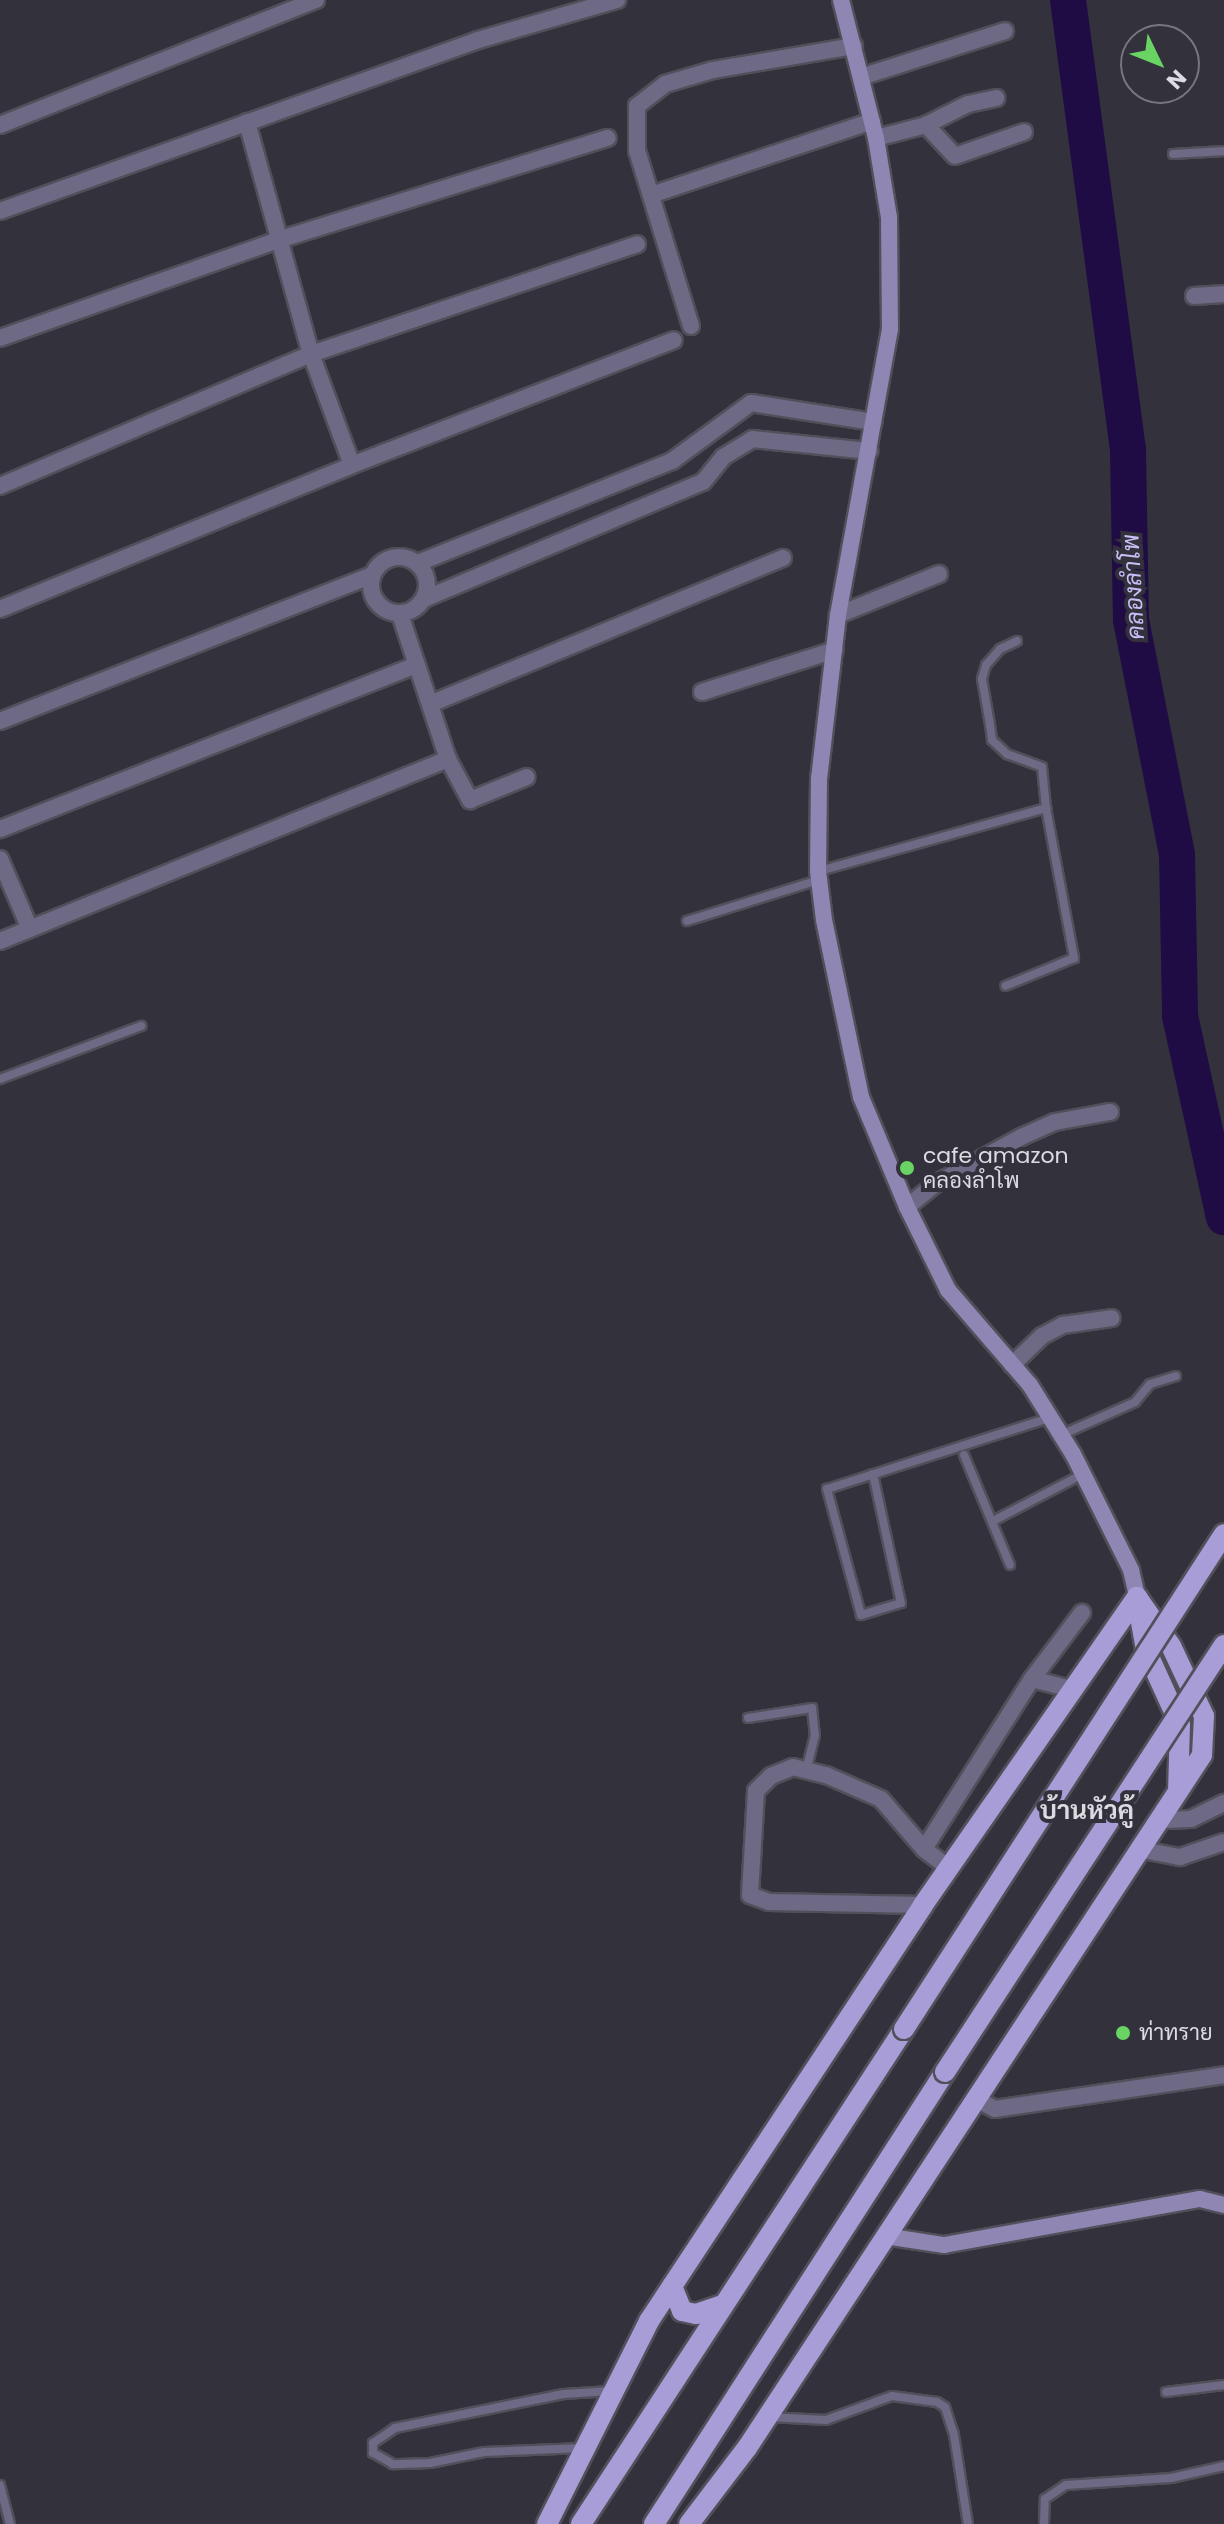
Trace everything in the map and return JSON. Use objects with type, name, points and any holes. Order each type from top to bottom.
[{"type":"main road","points":[[581,2524],[1224,1534]]},
{"type":"main road","points":[[547,2524],[613,2391],[672,2286],[923,1905],[1137,1597]]},
{"type":"main road","points":[[689,2524],[774,2409],[885,2236],[1177,1799],[1180,1725],[1146,1650],[1137,1597]]},
{"type":"main road","points":[[654,2524],[1224,1645]]},
{"type":"main road","points":[[672,2286],[682,2311],[696,2314],[722,2305]]},
{"type":"main road","points":[[745,2383],[756,2403],[774,2409]]},
{"type":"street","points":[[0,125],[316,0]]},
{"type":"street","points":[[0,211],[478,40],[617,0]]},
{"type":"street","points":[[841,0],[874,129],[889,217],[890,329],[838,615],[819,778],[818,876],[861,1097],[907,1207],[948,1290],[1012,1365],[1061,1435],[1084,1474],[1131,1570],[1137,1597]]},
{"type":"street","points":[[861,77],[1005,31]]},
{"type":"street","points":[[691,326],[651,195],[634,123],[637,106],[665,84],[713,70],[854,46]]},
{"type":"street","points":[[651,195],[874,129],[926,125],[968,104],[996,98]]},
{"type":"street","points":[[247,122],[311,354],[352,465]]},
{"type":"street","points":[[926,125],[955,156],[1024,132]]},
{"type":"street","points":[[0,338],[278,240],[608,138]]},
{"type":"street","points":[[0,486],[311,354],[637,244]]},
{"type":"street","points":[[1194,296],[1224,294]]},
{"type":"street","points":[[0,609],[352,465],[674,340]]},
{"type":"street","points":[[0,721],[372,575],[392,557],[418,563],[672,461],[751,403],[874,422]]},
{"type":"street","points":[[400,614],[424,599],[703,482],[723,457],[753,439],[869,451]]},
{"type":"street","points":[[430,704],[783,558]]},
{"type":"street","points":[[418,563],[427,580],[424,599]]},
{"type":"street","points":[[838,615],[939,574]]},
{"type":"street","points":[[372,575],[375,601],[400,614],[448,759],[470,800],[527,777]]},
{"type":"street","points":[[702,692],[835,650]]},
{"type":"street","points":[[0,829],[417,665]]},
{"type":"street","points":[[0,941],[448,759]]},
{"type":"street","points":[[0,859],[30,929]]},
{"type":"street","points":[[907,1207],[937,1183],[1021,1137],[1055,1122],[1110,1112]]},
{"type":"street","points":[[1012,1365],[1063,1325],[1112,1318]]},
{"type":"street","points":[[924,1849],[1032,1679],[1082,1613]]},
{"type":"street","points":[[1032,1679],[1071,1689]]},
{"type":"street","points":[[923,1905],[769,1902],[750,1895],[756,1791],[771,1776],[793,1767],[881,1799],[924,1849],[949,1868]]},
{"type":"street","points":[[1163,1820],[1191,1819],[1224,1803]]},
{"type":"street","points":[[1143,1850],[1180,1857],[1224,1842]]},
{"type":"street","points":[[978,2100],[995,2109],[1224,2075]]},
{"type":"street","points":[[885,2236],[944,2245],[1200,2199],[1224,2205]]},
{"type":"lane","points":[[1173,154],[1224,151]]},
{"type":"lane","points":[[1005,986],[1074,958],[1046,808],[1042,767],[1019,761],[992,740],[982,679],[986,665],[1000,649],[1017,641]]},
{"type":"lane","points":[[687,921],[818,876],[1046,808]]},
{"type":"lane","points":[[0,1079],[141,1026]]},
{"type":"lane","points":[[1061,1435],[1135,1402],[1150,1384],[1176,1376]]},
{"type":"lane","points":[[873,1474],[901,1603],[861,1615],[827,1489],[873,1474],[1050,1417]]},
{"type":"lane","points":[[964,1455],[1010,1565]]},
{"type":"lane","points":[[993,1521],[1084,1474]]},
{"type":"lane","points":[[748,1718],[812,1708],[815,1735],[806,1770]]},
{"type":"lane","points":[[1166,2392],[1224,2385]]},
{"type":"lane","points":[[584,2448],[484,2452],[418,2464],[393,2464],[373,2453],[373,2443],[395,2428],[564,2394],[613,2391]]},
{"type":"lane","points":[[774,2409],[826,2420],[892,2396],[937,2402],[945,2407],[954,2435],[968,2524]]},
{"type":"lane","points":[[1044,2523],[1045,2499],[1066,2485],[1171,2478],[1224,2466]]},
{"type":"lane","points":[[0,2485],[10,2524]]},
{"type":"waterway","name":"คลองลำโพ","points":[[1068,0],[1128,450],[1131,620],[1177,855],[1180,1016],[1224,1217]]},
{"type":"place","name":"cafe amazon คลองลำโพ","points":[[907,1168]]},
{"type":"place","name":"ท่าทราย","points":[[1123,2033]]},
{"type":"district","name":"บ้านหัวคู้","points":[[1087,1811]]}]
